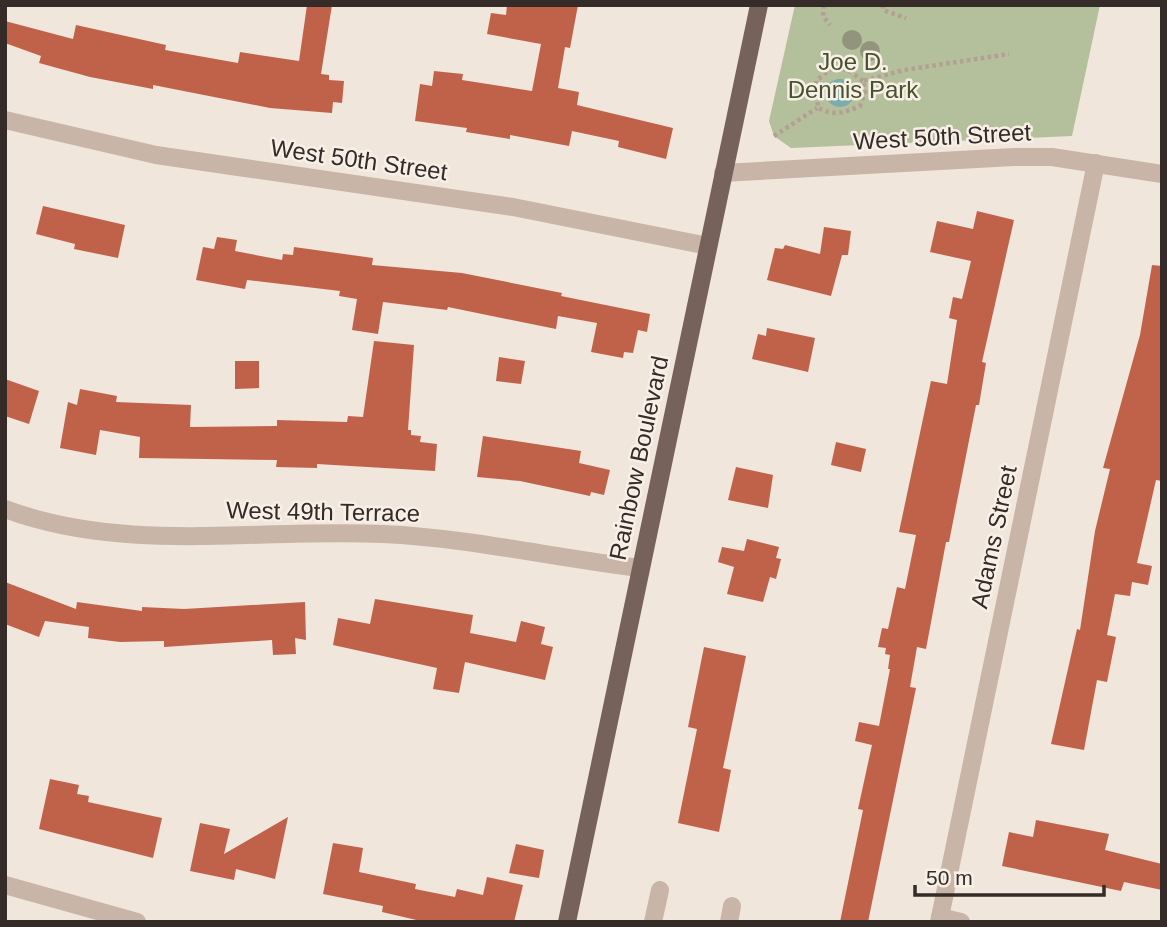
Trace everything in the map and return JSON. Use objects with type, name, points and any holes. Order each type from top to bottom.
[{"type":"main road","name":"Rainbow Boulevard","points":[[566,922],[758,5]]},
{"type":"street","name":"West 50th Street","points":[[5,120],[156,155],[513,207],[708,246]]},
{"type":"street","name":"West 50th Street","points":[[723,173],[1052,157],[1162,174]]},
{"type":"street","name":"Adams Street","points":[[939,920],[1096,163]]},
{"type":"street","name":"West 49th Terrace","points":[[5,509],[30,519],[95,533],[175,537],[302,532],[386,534],[476,543],[640,568]]},
{"type":"street","points":[[5,885],[137,922]]},
{"type":"street","points":[[653,922],[660,890]]},
{"type":"street","points":[[939,920],[961,922]]},
{"type":"path","points":[[824,5],[824,16],[830,25]]},
{"type":"path","points":[[883,5],[883,10],[906,18]]},
{"type":"path","points":[[863,81],[904,70],[1009,54]]},
{"type":"path","points":[[833,67],[848,70],[863,81],[865,92],[860,106],[844,113],[830,114],[818,108],[816,81],[833,67]]},
{"type":"path","points":[[774,136],[818,108]]},
{"type":"green space","name":"Joe D. Dennis Park","points":[[795,5],[1100,5],[1072,136],[791,148],[774,136],[769,121]]},
{"type":"water","points":[[840,79],[850,83],[854,93],[850,103],[840,107],[830,103],[826,93],[830,83]]},
{"type":"building","points":[[307,5],[332,5],[321,74],[329,75],[329,80],[344,81],[342,103],[333,102],[332,113],[270,108],[153,85],[153,89],[90,77],[39,63],[41,56],[5,43],[5,21],[73,39],[76,25],[166,45],[165,50],[238,63],[240,52],[299,61]]},
{"type":"building","points":[[507,5],[578,5],[570,48],[565,47],[558,88],[579,92],[577,105],[673,128],[666,159],[618,147],[619,141],[572,131],[569,146],[510,135],[510,139],[466,132],[467,128],[415,121],[420,84],[432,86],[434,71],[463,74],[462,80],[532,91],[541,44],[487,34],[491,13],[506,15]]},
{"type":"building","points":[[43,206],[125,225],[118,258],[74,249],[75,244],[36,234]]},
{"type":"building","points":[[977,211],[1014,220],[982,362],[986,363],[979,405],[976,405],[949,542],[946,542],[926,649],[917,647],[910,687],[916,688],[868,922],[840,922],[863,810],[858,809],[872,745],[855,741],[859,722],[879,726],[890,669],[890,655],[885,654],[886,648],[878,647],[882,628],[888,629],[897,587],[905,589],[916,535],[899,532],[931,381],[947,384],[957,320],[949,318],[953,297],[962,299],[971,261],[930,252],[937,221],[973,229]]},
{"type":"building","points":[[824,227],[851,231],[848,255],[842,255],[831,296],[767,280],[775,248],[783,249],[785,245],[820,254]]},
{"type":"building","points":[[217,237],[237,240],[235,251],[282,260],[283,254],[293,255],[294,247],[373,258],[372,265],[462,273],[562,293],[561,296],[650,314],[647,332],[638,330],[633,353],[624,352],[623,358],[591,352],[597,323],[558,316],[556,329],[448,307],[447,310],[383,302],[378,334],[352,330],[357,299],[339,296],[340,291],[247,280],[245,289],[196,280],[203,247],[214,249]]},
{"type":"building","points":[[1152,265],[1162,266],[1162,481],[1156,480],[1137,563],[1152,566],[1148,585],[1132,582],[1130,596],[1115,594],[1107,635],[1116,637],[1107,682],[1097,680],[1084,750],[1051,744],[1077,629],[1080,630],[1095,531],[1110,469],[1103,468],[1140,335]]},
{"type":"building","points":[[767,328],[815,338],[808,372],[752,359],[758,334],[766,336]]},
{"type":"building","points":[[374,341],[414,345],[408,430],[411,430],[411,435],[421,436],[420,442],[437,444],[435,471],[317,464],[317,468],[276,467],[277,460],[139,458],[140,437],[100,430],[96,455],[60,448],[68,402],[77,405],[80,389],[117,396],[116,402],[191,405],[190,427],[277,426],[277,420],[347,422],[348,416],[363,417]]},
{"type":"building","points":[[499,357],[525,361],[521,384],[496,381]]},
{"type":"building","points":[[235,361],[259,361],[259,388],[235,389]]},
{"type":"building","points":[[5,379],[39,391],[29,424],[5,416]]},
{"type":"building","points":[[483,436],[581,451],[579,463],[610,470],[604,495],[591,492],[590,496],[520,481],[477,477]]},
{"type":"building","points":[[836,442],[866,449],[861,472],[831,465]]},
{"type":"building","points":[[736,467],[773,475],[768,508],[728,500]]},
{"type":"building","points":[[747,539],[779,547],[776,558],[781,559],[776,579],[770,577],[763,602],[727,594],[734,567],[718,562],[722,547],[744,551]]},
{"type":"building","points":[[5,582],[76,609],[77,602],[142,611],[142,607],[184,609],[305,602],[306,640],[295,638],[296,654],[273,655],[272,640],[164,647],[164,641],[120,642],[88,638],[89,627],[45,621],[39,637],[5,624]]},
{"type":"building","points":[[375,599],[473,615],[470,633],[516,642],[521,621],[545,627],[541,644],[553,647],[545,680],[465,662],[459,693],[433,689],[437,668],[333,645],[338,618],[370,624]]},
{"type":"building","points":[[704,647],[746,656],[723,768],[731,770],[719,832],[678,823],[697,729],[688,727]]},
{"type":"building","points":[[50,779],[79,785],[77,794],[89,796],[88,802],[162,818],[153,858],[39,829]]},
{"type":"building","points":[[288,817],[275,879],[236,869],[234,880],[190,871],[200,823],[230,829],[224,854]]},
{"type":"building","points":[[1036,820],[1109,834],[1105,850],[1162,864],[1162,890],[1124,882],[1121,891],[1002,866],[1009,832],[1033,837]]},
{"type":"building","points":[[333,843],[363,848],[359,872],[416,884],[415,889],[455,897],[457,889],[483,895],[487,877],[523,885],[514,922],[425,922],[382,912],[383,906],[323,894]]},
{"type":"building","points":[[516,844],[544,850],[539,878],[509,873]]}]
